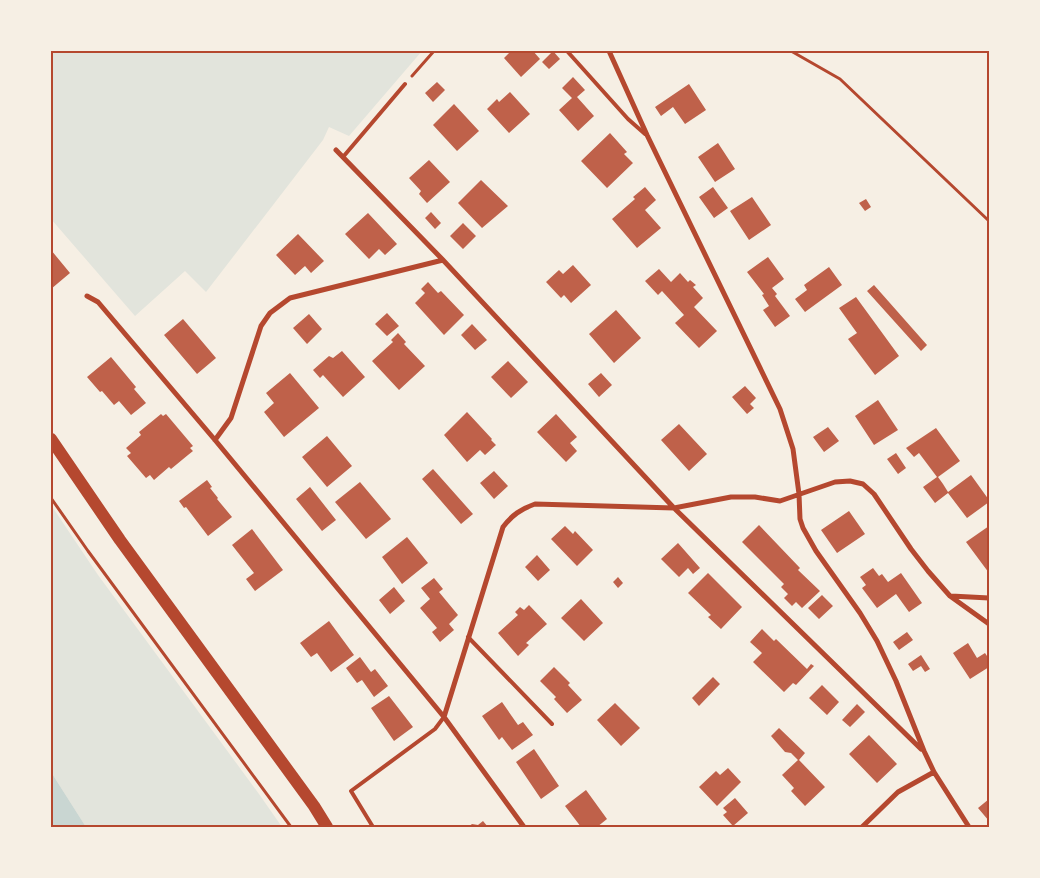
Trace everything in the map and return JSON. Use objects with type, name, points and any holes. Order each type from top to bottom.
[{"type":"main road","points":[[51,439],[120,540],[314,806],[327,827]]},
{"type":"street","points":[[609,51],[647,135],[780,409],[793,449],[800,519],[803,528],[816,551],[860,613],[877,641],[934,772],[969,827]]},
{"type":"street","points":[[336,150],[443,260],[674,508],[924,751]]},
{"type":"street","points":[[216,440],[231,418],[261,326],[270,313],[279,305],[290,298],[319,290],[443,260]]},
{"type":"street","points":[[87,296],[98,302],[216,440],[444,717],[524,827]]},
{"type":"street","points":[[444,717],[503,527],[511,516],[535,504],[674,508],[731,496],[780,501],[836,482],[850,481],[862,484],[874,494],[911,549],[950,596],[989,624]]},
{"type":"street","points":[[950,596],[989,598]]},
{"type":"street","points":[[862,827],[898,792],[934,772]]},
{"type":"lane","points":[[567,51],[628,119],[647,135]]},
{"type":"lane","points":[[343,157],[405,84]]},
{"type":"lane","points":[[468,638],[552,724]]},
{"type":"lane","points":[[373,827],[351,791],[435,730],[444,717]]},
{"type":"path","points":[[405,84],[434,51]]},
{"type":"path","points":[[791,51],[840,79],[989,221]]},
{"type":"path","points":[[51,498],[291,827]]},
{"type":"shaded area","points":[[51,51],[422,51],[349,136],[329,127],[323,140],[206,292],[185,271],[135,316],[51,219]]},
{"type":"shaded area","points":[[51,505],[98,575],[282,827],[86,827],[51,772]]},
{"type":"shaded area","points":[[51,772],[86,827],[51,827]]},
{"type":"building","points":[[511,51],[533,51],[540,59],[521,77],[504,58]]},
{"type":"building","points":[[553,51],[560,59],[549,69],[542,62]]},
{"type":"building","points":[[573,77],[585,90],[577,97],[594,116],[578,131],[559,110],[572,98],[562,88]]},
{"type":"building","points":[[437,82],[445,90],[433,102],[425,93]]},
{"type":"building","points":[[689,84],[706,110],[685,124],[673,107],[661,116],[655,107]]},
{"type":"building","points":[[510,92],[530,114],[509,133],[487,109],[497,99],[499,102]]},
{"type":"building","points":[[454,104],[479,131],[457,151],[433,125]]},
{"type":"building","points":[[610,133],[627,152],[624,154],[633,163],[607,188],[581,161]]},
{"type":"building","points":[[718,143],[735,169],[715,182],[698,157]]},
{"type":"building","points":[[429,160],[450,182],[427,203],[419,194],[421,191],[409,178]]},
{"type":"building","points":[[481,180],[508,206],[482,228],[458,203]]},
{"type":"building","points":[[645,187],[656,200],[645,210],[661,228],[637,248],[612,219],[635,199],[633,197]]},
{"type":"building","points":[[713,187],[728,208],[714,218],[699,197]]},
{"type":"building","points":[[752,197],[771,225],[749,240],[730,211]]},
{"type":"building","points":[[866,199],[871,207],[865,211],[859,203]]},
{"type":"building","points":[[431,212],[441,223],[435,229],[425,218]]},
{"type":"building","points":[[368,213],[397,244],[385,255],[379,249],[369,259],[345,234]]},
{"type":"building","points":[[463,223],[476,236],[463,249],[450,236]]},
{"type":"building","points":[[298,234],[324,261],[311,273],[305,266],[295,275],[276,255]]},
{"type":"building","points":[[51,250],[70,273],[51,289]]},
{"type":"building","points":[[768,257],[784,279],[772,288],[777,294],[775,296],[790,316],[775,327],[763,310],[769,306],[762,295],[764,294],[747,272]]},
{"type":"building","points":[[573,265],[591,285],[571,303],[564,295],[561,298],[546,282],[559,270],[563,274]]},
{"type":"building","points":[[829,267],[842,285],[805,312],[795,299],[807,290],[804,285]]},
{"type":"building","points":[[659,269],[671,282],[680,273],[688,282],[690,280],[696,285],[693,287],[703,298],[694,307],[717,331],[699,348],[675,323],[684,315],[662,291],[658,295],[645,281]]},
{"type":"building","points":[[428,282],[438,293],[441,291],[464,315],[444,335],[415,303],[425,293],[421,289]]},
{"type":"building","points":[[874,285],[927,345],[921,351],[867,291]]},
{"type":"building","points":[[856,297],[899,356],[875,375],[848,339],[857,333],[839,308]]},
{"type":"building","points":[[616,310],[641,338],[614,363],[589,334]]},
{"type":"building","points":[[387,313],[399,326],[387,336],[375,324]]},
{"type":"building","points":[[309,314],[322,329],[307,344],[293,328]]},
{"type":"building","points":[[183,319],[216,358],[197,374],[164,335]]},
{"type":"building","points":[[472,324],[487,340],[475,350],[461,335]]},
{"type":"building","points":[[398,333],[406,342],[404,344],[425,366],[399,390],[372,361],[393,342],[391,340]]},
{"type":"building","points":[[342,351],[365,377],[343,397],[323,375],[320,378],[313,370],[329,356],[333,358]]},
{"type":"building","points":[[111,357],[136,387],[134,389],[146,403],[131,415],[119,401],[114,405],[87,377]]},
{"type":"building","points":[[508,361],[528,382],[511,398],[491,377]]},
{"type":"building","points":[[290,373],[319,408],[284,437],[264,412],[274,403],[266,393]]},
{"type":"building","points":[[601,373],[612,385],[599,397],[588,384]]},
{"type":"building","points":[[745,386],[756,398],[750,404],[754,408],[747,414],[732,397]]},
{"type":"building","points":[[878,400],[898,430],[874,445],[855,416]]},
{"type":"building","points":[[467,412],[496,445],[485,455],[480,450],[467,462],[444,435]]},
{"type":"building","points":[[161,414],[163,416],[166,414],[193,446],[190,448],[193,451],[154,480],[150,475],[146,478],[127,456],[131,453],[126,448],[141,435],[139,432]]},
{"type":"building","points":[[556,414],[577,437],[570,443],[577,451],[566,462],[537,432]]},
{"type":"building","points":[[679,424],[707,454],[689,471],[661,440]]},
{"type":"building","points":[[828,427],[839,441],[824,452],[813,437]]},
{"type":"building","points":[[936,428],[960,461],[938,477],[948,492],[971,475],[989,500],[989,502],[967,518],[948,493],[935,503],[923,487],[937,477],[919,453],[914,457],[906,448]]},
{"type":"building","points":[[327,436],[352,466],[327,487],[302,457]]},
{"type":"building","points":[[896,453],[906,468],[898,474],[887,459]]},
{"type":"building","points":[[433,469],[473,514],[461,524],[422,479]]},
{"type":"building","points":[[494,471],[508,486],[494,499],[480,483]]},
{"type":"building","points":[[207,480],[217,499],[232,517],[208,536],[186,507],[184,508],[179,501]]},
{"type":"building","points":[[360,482],[391,519],[366,539],[335,502]]},
{"type":"building","points":[[310,487],[336,520],[322,531],[296,499]]},
{"type":"building","points":[[849,511],[865,534],[837,553],[821,530]]},
{"type":"building","points":[[759,525],[800,568],[798,570],[820,591],[802,608],[796,602],[792,606],[784,598],[788,594],[781,587],[784,584],[742,542]]},
{"type":"building","points":[[565,526],[573,534],[575,531],[593,550],[577,566],[551,539]]},
{"type":"building","points":[[989,526],[989,573],[966,542]]},
{"type":"building","points":[[252,529],[283,570],[255,591],[246,579],[254,573],[232,545]]},
{"type":"building","points":[[407,537],[428,563],[402,584],[382,557]]},
{"type":"building","points":[[678,543],[700,568],[693,574],[688,568],[679,577],[661,559]]},
{"type":"building","points":[[537,555],[550,570],[538,581],[525,567]]},
{"type":"building","points":[[873,568],[879,576],[882,574],[888,582],[901,573],[922,603],[909,612],[896,594],[877,608],[862,588],[866,585],[860,577]]},
{"type":"building","points":[[708,573],[742,607],[721,629],[708,617],[711,615],[688,593]]},
{"type":"building","points":[[618,577],[623,583],[618,588],[613,582]]},
{"type":"building","points":[[434,578],[443,589],[439,592],[458,615],[449,624],[454,630],[440,642],[432,632],[437,628],[420,608],[430,599],[421,588]]},
{"type":"building","points":[[394,587],[405,601],[390,614],[379,600]]},
{"type":"building","points":[[822,595],[833,606],[819,619],[808,608]]},
{"type":"building","points":[[581,599],[603,623],[584,641],[561,618]]},
{"type":"building","points":[[529,605],[547,624],[526,643],[529,645],[518,656],[498,633],[518,615],[515,612],[520,607],[524,610]]},
{"type":"building","points":[[329,621],[354,655],[331,672],[317,653],[311,657],[300,643]]},
{"type":"building","points":[[762,629],[774,641],[776,639],[807,669],[811,664],[814,666],[796,685],[793,683],[784,692],[753,662],[762,653],[750,642]]},
{"type":"building","points":[[907,632],[913,640],[899,650],[893,642]]},
{"type":"building","points":[[968,643],[977,658],[985,653],[989,659],[989,667],[970,679],[953,653]]},
{"type":"building","points":[[921,655],[930,669],[925,672],[921,666],[913,671],[908,664]]},
{"type":"building","points":[[360,657],[371,672],[375,669],[388,686],[374,697],[362,680],[357,683],[346,668]]},
{"type":"building","points":[[554,667],[570,683],[568,685],[582,700],[567,713],[554,699],[556,697],[540,681]]},
{"type":"building","points":[[713,677],[720,684],[699,706],[692,698]]},
{"type":"building","points":[[822,685],[839,702],[827,715],[809,698]]},
{"type":"building","points":[[389,696],[413,727],[394,741],[371,708]]},
{"type":"building","points":[[502,702],[518,725],[523,722],[533,735],[512,750],[502,737],[499,740],[482,716]]},
{"type":"building","points":[[615,703],[640,728],[621,746],[597,720]]},
{"type":"building","points":[[857,704],[865,712],[850,727],[842,720]]},
{"type":"building","points":[[779,728],[805,753],[799,760],[825,787],[805,806],[791,791],[794,788],[782,775],[798,760],[791,753],[785,752],[771,736]]},
{"type":"building","points":[[869,735],[897,764],[877,783],[849,754]]},
{"type":"building","points":[[534,749],[559,786],[541,799],[516,762]]},
{"type":"building","points":[[728,768],[741,782],[717,806],[699,787],[716,771],[720,775]]},
{"type":"building","points":[[586,790],[607,819],[597,827],[581,827],[565,806]]},
{"type":"building","points":[[735,798],[748,813],[733,826],[723,815],[727,812],[723,808]]},
{"type":"building","points":[[989,799],[989,821],[978,808]]},
{"type":"building","points":[[483,821],[488,827],[468,827],[472,824],[478,825]]}]
